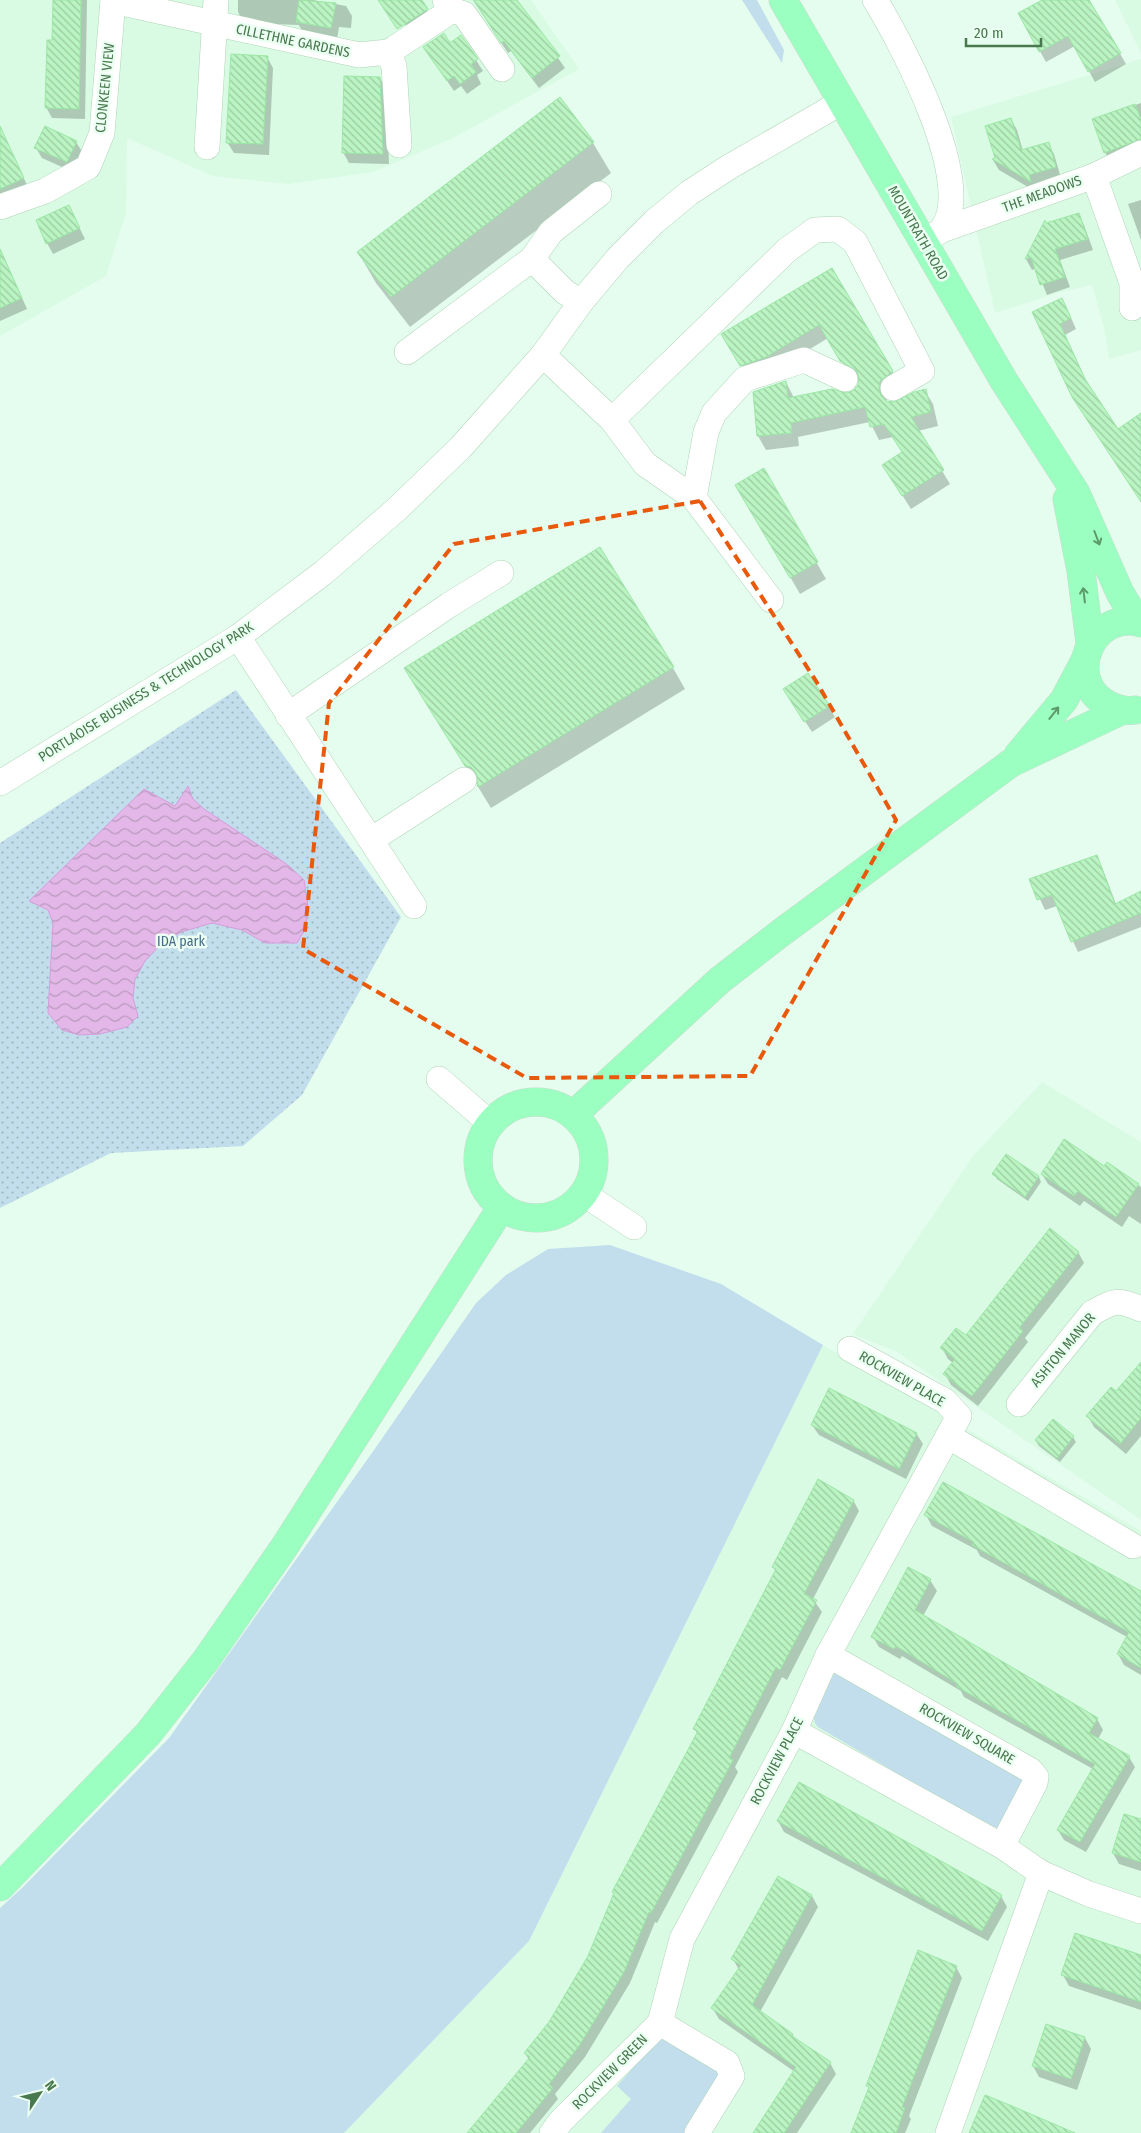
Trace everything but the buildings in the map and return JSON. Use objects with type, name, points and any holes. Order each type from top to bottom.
[{"type":"main road","name":"MOUNTRATH ROAD","points":[[783,0],[842,100],[932,236],[1004,381],[1076,493],[1120,593],[1139,622]]},
{"type":"main road","name":"MOUNTRATH ROAD","points":[[1057,464],[1067,495],[1074,530],[1087,653],[1087,682],[1094,694],[1110,707],[1132,710]]},
{"type":"main road","points":[[1011,764],[1064,700],[1099,632],[1110,625],[1123,621],[1139,622]]},
{"type":"main road","points":[[573,1115],[720,980],[782,932],[1011,764],[1132,710]]},
{"type":"main road","points":[[539,1102],[557,1106],[573,1115],[585,1128],[592,1144],[594,1161],[592,1178],[584,1194],[570,1207],[554,1216],[535,1218],[517,1215],[501,1208],[488,1192],[481,1176],[478,1158],[482,1140],[491,1124],[504,1112],[521,1104],[539,1102]]},
{"type":"main road","points":[[0,1887],[148,1734],[206,1660],[296,1530],[501,1208]]},
{"type":"street","name":"CILLETHNE GARDENS","points":[[113,0],[216,12],[359,55],[388,52],[449,5]]},
{"type":"street","name":"CLONKEEN VIEW","points":[[0,207],[45,191],[88,168],[102,134],[113,0]]},
{"type":"street","points":[[874,0],[910,64],[924,96],[948,166],[950,213],[932,236]]},
{"type":"street","points":[[449,5],[464,14],[502,69]]},
{"type":"street","points":[[207,147],[216,12]]},
{"type":"street","points":[[388,52],[394,66],[399,145]]},
{"type":"street","name":"PORTLAOISE BUSINESS & TECHNOLOGY PARK","points":[[0,783],[238,637],[322,573],[397,509],[461,447],[543,355],[581,302],[618,258],[654,222],[688,193],[729,167],[824,114],[842,100]]},
{"type":"street","name":"THE MEADOWS","points":[[932,236],[1094,176],[1141,153]]},
{"type":"street","points":[[1094,176],[1132,283],[1132,308]]},
{"type":"street","points":[[407,352],[532,259],[551,232],[599,194]]},
{"type":"street","points":[[612,420],[787,250],[815,230],[838,229],[855,242],[922,371],[893,388]]},
{"type":"street","points":[[532,259],[565,292],[581,302]]},
{"type":"street","points":[[543,355],[612,420],[646,464],[694,498],[771,600]]},
{"type":"street","points":[[694,498],[706,432],[714,413],[745,379],[804,360],[845,379]]},
{"type":"street","points":[[288,715],[449,605],[501,573]]},
{"type":"street","points":[[238,637],[414,906]]},
{"type":"street","points":[[371,840],[464,780]]},
{"type":"street","points":[[439,1080],[491,1124]]},
{"type":"street","points":[[584,1194],[634,1227]]},
{"type":"street","name":"ASHTON MANOR","points":[[1019,1404],[1092,1313],[1105,1306],[1122,1301],[1141,1309]]},
{"type":"street","name":"ROCKVIEW PLACE","points":[[660,2022],[682,1939],[794,1731],[828,1655],[959,1416],[945,1401],[850,1349]]},
{"type":"street","points":[[948,1436],[1133,1546]]},
{"type":"street","name":"ROCKVIEW SQUARE","points":[[828,1655],[1030,1770],[1036,1777],[1035,1783],[1002,1846]]},
{"type":"street","points":[[794,1731],[1002,1846],[1040,1873],[1089,1894],[1141,1911]]},
{"type":"street","points":[[948,2133],[1040,1873]]},
{"type":"street","points":[[660,2022],[727,2063],[732,2076],[697,2133]]},
{"type":"street","name":"ROCKVIEW GREEN","points":[[556,2127],[660,2022]]},
{"type":"highlighted area","points":[[700,501],[816,681],[896,820],[750,1076],[527,1078],[303,949],[329,703],[454,544]]},
{"type":"shaded area","points":[[0,0],[531,0],[579,69],[451,139],[373,172],[289,184],[213,176],[127,138],[126,213],[106,276],[0,336]]},
{"type":"shaded area","points":[[1115,0],[1141,0],[1141,53]]},
{"type":"shaded area","points":[[1141,59],[1141,350],[1109,359],[1104,327],[1092,285],[1057,293],[995,313],[951,117]]},
{"type":"shaded area","points":[[1042,1082],[1141,1142],[1141,1520],[897,1352],[853,1334],[973,1156]]},
{"type":"shaded area","points":[[823,1345],[1141,1531],[1141,2133],[344,2133],[529,1941]]},
{"type":"green space","points":[[742,0],[757,0],[784,50],[782,63]]},
{"type":"green space","name":"IDA park","points":[[236,690],[401,917],[302,1095],[243,1146],[111,1153],[0,1208],[0,843]]},
{"type":"green space","points":[[610,1245],[721,1284],[823,1345],[529,1941],[344,2133],[0,2133],[0,1908],[23,1887],[169,1738],[476,1303],[506,1275],[548,1249]]},
{"type":"green space","points":[[834,1672],[1021,1778],[1024,1783],[1001,1825],[994,1829],[989,1827],[818,1727],[813,1714]]},
{"type":"green space","points":[[670,2039],[718,2071],[721,2075],[685,2133],[601,2133],[631,2099],[617,2086],[658,2040]]},
{"type":"water","points":[[188,786],[193,799],[204,809],[288,865],[304,880],[308,906],[306,927],[297,943],[265,943],[242,930],[212,923],[181,932],[160,945],[145,961],[135,979],[133,998],[138,1016],[127,1027],[100,1034],[79,1035],[62,1030],[48,1013],[53,923],[48,910],[29,901],[144,789],[175,806]]}]
